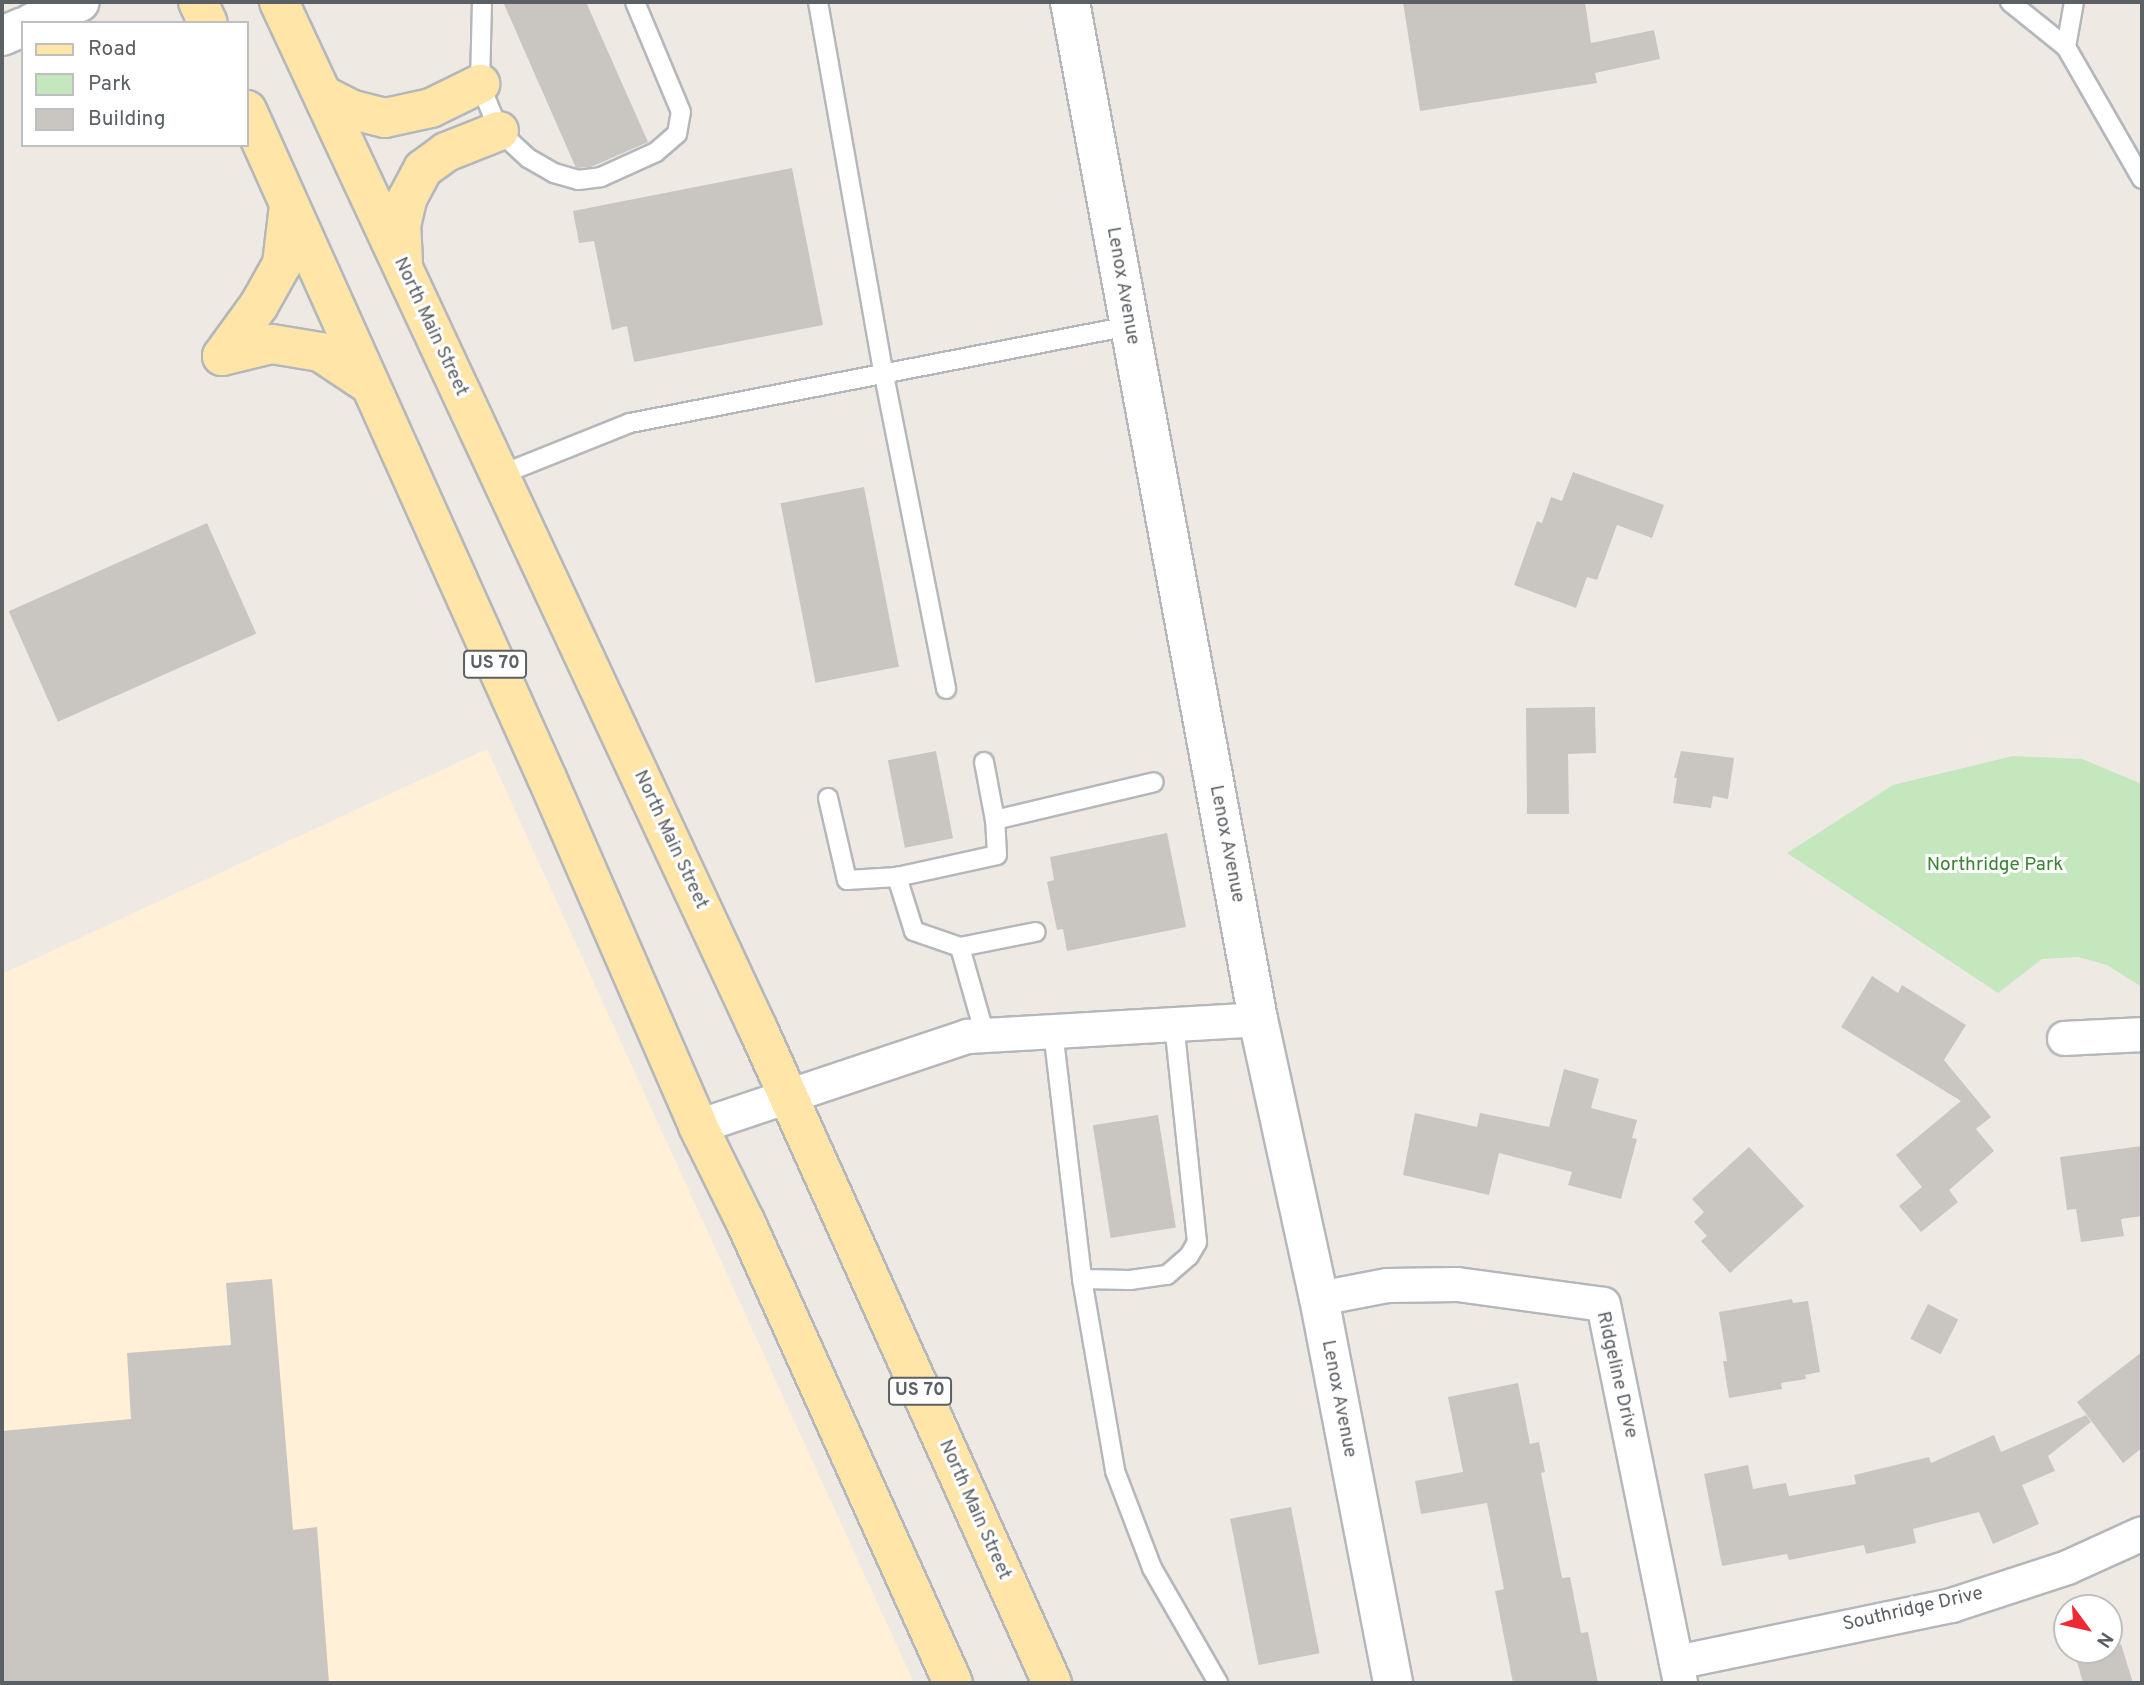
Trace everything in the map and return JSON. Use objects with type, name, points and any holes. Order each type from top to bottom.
[{"type":"main road","points":[[198,2],[207,21]]},
{"type":"main road","name":"North Main Street","points":[[279,2],[789,1098],[1052,1683]]},
{"type":"main road","points":[[323,95],[353,110],[384,118],[431,108],[480,84]]},
{"type":"main road","name":"US 70","points":[[248,112],[547,778],[698,1126],[746,1223],[953,1683]]},
{"type":"main road","points":[[404,271],[401,226],[407,199],[423,169],[446,152],[499,131]]},
{"type":"main road","points":[[289,204],[282,264],[259,305],[222,356],[272,344],[320,352],[370,385]]},
{"type":"street","points":[[37,21],[80,2]]},
{"type":"street","name":"Lenox Avenue","points":[[1070,2],[1258,1019],[1319,1298],[1393,1683]]},
{"type":"street","points":[[2,36],[21,28]]},
{"type":"street","points":[[698,1126],[789,1098],[967,1036],[1258,1019]]},
{"type":"street","points":[[2064,1038],[2142,1034]]},
{"type":"street","name":"Ridgeline Drive","points":[[1319,1298],[1387,1285],[1457,1284],[1603,1304],[1678,1673]]},
{"type":"street","name":"Southridge Drive","points":[[1678,1673],[1951,1605],[2067,1567],[2142,1533]]},
{"type":"lane","points":[[482,2],[480,84],[499,131],[527,158],[554,173],[578,180],[601,177],[656,152],[677,134],[681,112],[635,2]]},
{"type":"lane","points":[[818,2],[884,374],[946,688]]},
{"type":"lane","points":[[2010,2],[2066,47],[2142,179]]},
{"type":"lane","points":[[2066,47],[2074,2]]},
{"type":"lane","points":[[500,475],[630,423],[1129,326]]},
{"type":"lane","points":[[828,798],[847,880],[898,877],[996,855],[995,820],[984,762]]},
{"type":"lane","points":[[995,820],[1154,782]]},
{"type":"lane","points":[[898,877],[914,931],[960,947],[1035,932]]},
{"type":"lane","points":[[960,947],[985,1035]]},
{"type":"lane","points":[[1082,1279],[1130,1280],[1167,1275],[1189,1256],[1197,1242],[1174,1024]]},
{"type":"lane","points":[[1053,1031],[1082,1279],[1115,1471],[1152,1568],[1218,1683]]},
{"type":"shaded area","points":[[487,749],[914,1683],[2,1683],[2,974]]},
{"type":"green space","name":"Northridge Park","points":[[2013,756],[2082,759],[2142,784],[2142,987],[2107,965],[2078,957],[2042,959],[1998,993],[1787,853],[1893,785]]},
{"type":"building","points":[[503,2],[586,2],[648,142],[591,167],[576,168]]},
{"type":"building","points":[[1403,2],[1585,2],[1591,43],[1654,30],[1660,59],[1595,73],[1597,83],[1420,111]]},
{"type":"building","points":[[792,168],[823,325],[634,362],[627,326],[612,330],[594,241],[579,243],[573,211]]},
{"type":"building","points":[[1573,472],[1664,505],[1652,538],[1617,525],[1597,580],[1587,577],[1576,608],[1514,585],[1537,521],[1542,523],[1551,497],[1562,501]]},
{"type":"building","points":[[864,487],[899,667],[815,683],[781,503]]},
{"type":"building","points":[[207,523],[256,634],[58,722],[9,611]]},
{"type":"building","points":[[1595,707],[1596,753],[1568,754],[1569,814],[1527,814],[1526,708]]},
{"type":"building","points":[[936,751],[953,838],[905,848],[888,760]]},
{"type":"building","points":[[1681,751],[1734,758],[1728,799],[1713,796],[1711,808],[1673,803],[1677,778],[1674,778]]},
{"type":"building","points":[[1167,833],[1186,927],[1067,951],[1063,929],[1057,930],[1047,882],[1054,880],[1050,857]]},
{"type":"building","points":[[1872,976],[1898,993],[1902,985],[1966,1025],[1944,1060],[1991,1117],[1976,1129],[1994,1151],[1949,1190],[1958,1202],[1921,1232],[1899,1206],[1922,1187],[1896,1155],[1961,1101],[1841,1027]]},
{"type":"building","points":[[1564,1069],[1599,1079],[1591,1108],[1637,1120],[1632,1138],[1637,1139],[1621,1199],[1568,1185],[1572,1172],[1499,1153],[1489,1195],[1403,1175],[1415,1113],[1477,1127],[1480,1113],[1549,1127]]},
{"type":"building","points":[[1158,1115],[1176,1228],[1111,1238],[1093,1125]]},
{"type":"building","points":[[2142,1146],[2142,1216],[2121,1219],[2124,1236],[2081,1242],[2076,1209],[2067,1210],[2060,1157]]},
{"type":"building","points":[[1749,1147],[1804,1206],[1730,1273],[1701,1241],[1707,1236],[1694,1222],[1704,1212],[1692,1199]]},
{"type":"building","points":[[272,1279],[293,1530],[317,1527],[329,1683],[2,1683],[2,1431],[131,1419],[127,1353],[231,1345],[226,1283]]},
{"type":"building","points":[[1792,1299],[1793,1303],[1808,1301],[1820,1372],[1805,1375],[1806,1379],[1781,1383],[1782,1389],[1729,1398],[1723,1361],[1727,1361],[1719,1312]]},
{"type":"building","points":[[1928,1304],[1958,1319],[1941,1354],[1910,1339]]},
{"type":"building","points":[[2142,1352],[2142,1448],[2123,1463],[2077,1402]]},
{"type":"building","points":[[1518,1383],[1530,1444],[1539,1442],[1545,1472],[1541,1473],[1562,1578],[1570,1577],[1581,1633],[1588,1632],[1598,1683],[1513,1683],[1495,1591],[1504,1589],[1487,1503],[1421,1514],[1415,1481],[1463,1472],[1448,1397]]},
{"type":"building","points":[[2086,1415],[2091,1422],[2048,1456],[2055,1471],[2022,1485],[2039,1524],[1993,1544],[1979,1512],[1913,1529],[1916,1543],[1866,1554],[1864,1545],[1789,1560],[1787,1554],[1722,1566],[1704,1474],[1748,1465],[1753,1489],[1786,1483],[1789,1496],[1856,1484],[1854,1475],[1929,1457],[1931,1463],[1994,1435],[2001,1452]]},
{"type":"building","points":[[1291,1507],[1319,1653],[1259,1665],[1230,1519]]},
{"type":"building","points":[[2123,1650],[2133,1683],[2083,1683],[2078,1664],[2123,1664]]}]
